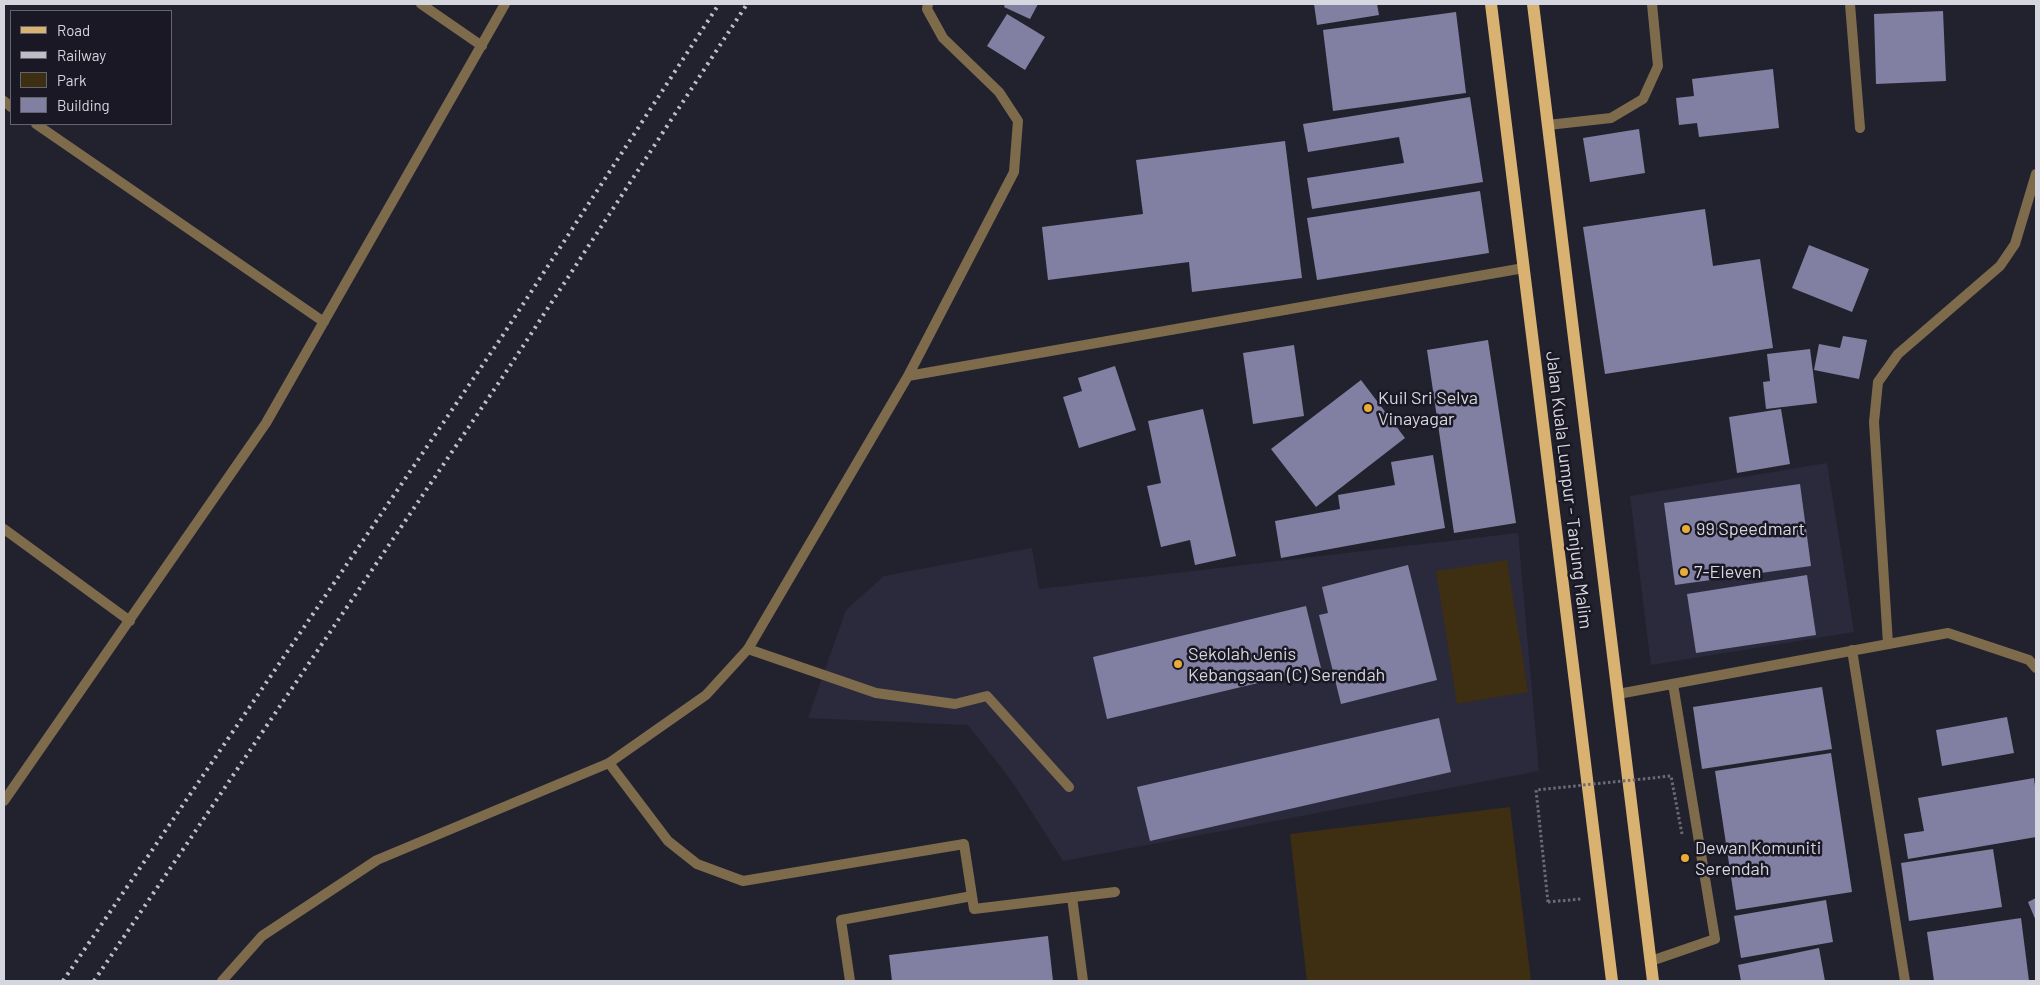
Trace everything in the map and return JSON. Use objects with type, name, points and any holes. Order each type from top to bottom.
[{"type":"main road","name":"Jalan Kuala Lumpur - Tanjung Malim","points":[[1491,4],[1612,981]]},
{"type":"main road","name":"Jalan Kuala Lumpur - Tanjung Malim","points":[[1533,4],[1653,981]]},
{"type":"street","points":[[420,4],[482,46]]},
{"type":"street","points":[[4,802],[266,423],[505,4]]},
{"type":"street","points":[[222,981],[262,936],[377,860],[609,763],[706,695],[748,650],[908,376],[1014,172],[1018,121],[999,92],[943,38],[927,10],[928,4]]},
{"type":"street","points":[[1548,125],[1611,118],[1643,99],[1658,66],[1652,4]]},
{"type":"street","points":[[1850,4],[1860,128]]},
{"type":"street","points":[[37,125],[324,322]]},
{"type":"street","points":[[1888,644],[1874,422],[1878,382],[1898,354],[2000,266],[2014,244],[2036,174]]},
{"type":"street","points":[[908,376],[1524,268]]},
{"type":"street","points":[[4,529],[130,621]]},
{"type":"street","points":[[1618,694],[1948,633],[2029,660],[2036,668]]},
{"type":"street","points":[[748,650],[876,693],[956,704],[987,696],[1070,788]]},
{"type":"street","points":[[1852,650],[1905,981]]},
{"type":"street","points":[[1650,961],[1715,938],[1673,684]]},
{"type":"street","points":[[609,763],[668,841],[697,864],[743,881],[964,844],[974,909],[1115,892]]},
{"type":"street","points":[[850,981],[841,920],[972,896]]},
{"type":"street","points":[[1072,897],[1083,981]]},
{"type":"path","points":[[1601,896],[1548,902],[1536,790],[1671,776],[1682,834]]},
{"type":"shaded area","points":[[1827,463],[1854,632],[1651,665],[1630,496]]},
{"type":"shaded area","name":"Sekolah Jenis Kebangsaan (C) Serendah","points":[[1518,533],[1539,771],[1063,861],[1011,780],[968,725],[808,718],[846,610],[884,576],[1032,548],[1039,589]]},
{"type":"green space","points":[[1507,560],[1528,692],[1457,704],[1436,571]]},
{"type":"green space","points":[[1510,807],[1531,981],[1307,981],[1290,834]]},
{"type":"building","points":[[1005,4],[1038,4],[1030,19],[1004,7]]},
{"type":"building","points":[[1314,4],[1377,4],[1379,15],[1317,25]]},
{"type":"building","points":[[1943,11],[1946,81],[1876,84],[1874,14]]},
{"type":"building","points":[[1456,12],[1466,93],[1333,111],[1323,30]]},
{"type":"building","points":[[1007,14],[1045,37],[1025,70],[987,46]]},
{"type":"building","points":[[1773,69],[1779,128],[1699,137],[1697,123],[1679,125],[1676,98],[1694,96],[1692,79]]},
{"type":"building","points":[[1470,97],[1483,182],[1312,209],[1307,178],[1404,163],[1399,137],[1308,152],[1303,124]]},
{"type":"building","points":[[1639,129],[1645,173],[1590,182],[1583,138]]},
{"type":"building","points":[[1285,141],[1302,278],[1192,292],[1189,262],[1048,280],[1042,227],[1143,214],[1136,160]]},
{"type":"building","points":[[1480,191],[1489,253],[1317,280],[1307,218]]},
{"type":"building","points":[[1705,209],[1713,266],[1760,259],[1773,348],[1605,374],[1583,227]]},
{"type":"building","points":[[1809,245],[1869,269],[1852,312],[1792,288]]},
{"type":"building","points":[[1843,336],[1867,340],[1859,379],[1814,370],[1819,344],[1840,348]]},
{"type":"building","points":[[1488,340],[1516,523],[1454,533],[1427,350]]},
{"type":"building","points":[[1294,345],[1304,416],[1253,424],[1243,353]]},
{"type":"building","points":[[1810,349],[1817,403],[1766,409],[1763,382],[1770,381],[1767,354]]},
{"type":"building","points":[[1115,366],[1136,430],[1079,448],[1063,397],[1082,391],[1078,378]]},
{"type":"building","points":[[1361,380],[1405,438],[1316,507],[1271,449]]},
{"type":"building","points":[[1203,409],[1236,556],[1195,565],[1190,540],[1161,547],[1147,486],[1161,483],[1148,421]]},
{"type":"building","points":[[1781,409],[1790,464],[1737,473],[1729,417]]},
{"type":"building","points":[[1433,455],[1445,528],[1281,558],[1275,521],[1340,509],[1338,495],[1395,485],[1391,462]]},
{"type":"building","points":[[1800,484],[1811,566],[1675,585],[1664,503]]},
{"type":"building","points":[[1408,565],[1437,680],[1341,704],[1319,615],[1328,613],[1322,587]]},
{"type":"building","points":[[1807,575],[1816,635],[1696,653],[1687,594]]},
{"type":"building","points":[[1306,606],[1321,668],[1107,719],[1093,657]]},
{"type":"building","points":[[1822,687],[1832,749],[1702,769],[1693,707]]},
{"type":"building","points":[[2007,717],[2014,753],[1942,766],[1936,730]]},
{"type":"building","points":[[1439,718],[1451,772],[1150,841],[1137,787]]},
{"type":"building","points":[[1831,753],[1852,892],[1736,910],[1715,771]]},
{"type":"building","points":[[2034,778],[2036,837],[1908,859],[1904,834],[1924,831],[1918,798]]},
{"type":"building","points":[[1993,849],[2002,907],[1909,921],[1901,863]]},
{"type":"building","points":[[2036,898],[2036,921],[2028,902]]},
{"type":"building","points":[[1826,900],[1833,942],[1741,958],[1734,916]]},
{"type":"building","points":[[2021,918],[2029,981],[1934,981],[1927,932]]},
{"type":"building","points":[[1048,936],[1053,981],[892,981],[889,955]]},
{"type":"building","points":[[1819,948],[1825,981],[1741,981],[1738,965]]},
{"type":"railway","points":[[63,981],[501,338],[719,4]]},
{"type":"railway","points":[[94,981],[508,369],[747,4]]},
{"type":"place","name":"Kuil Sri Selva Vinayagar","points":[[1368,408]]},
{"type":"place","name":"99 Speedmart","points":[[1686,529]]},
{"type":"place","name":"7-Eleven","points":[[1684,572]]},
{"type":"place","name":"Sekolah Jenis Kebangsaan (C) Serendah","points":[[1178,664]]},
{"type":"place","name":"Dewan Komuniti Serendah","points":[[1685,858]]}]
